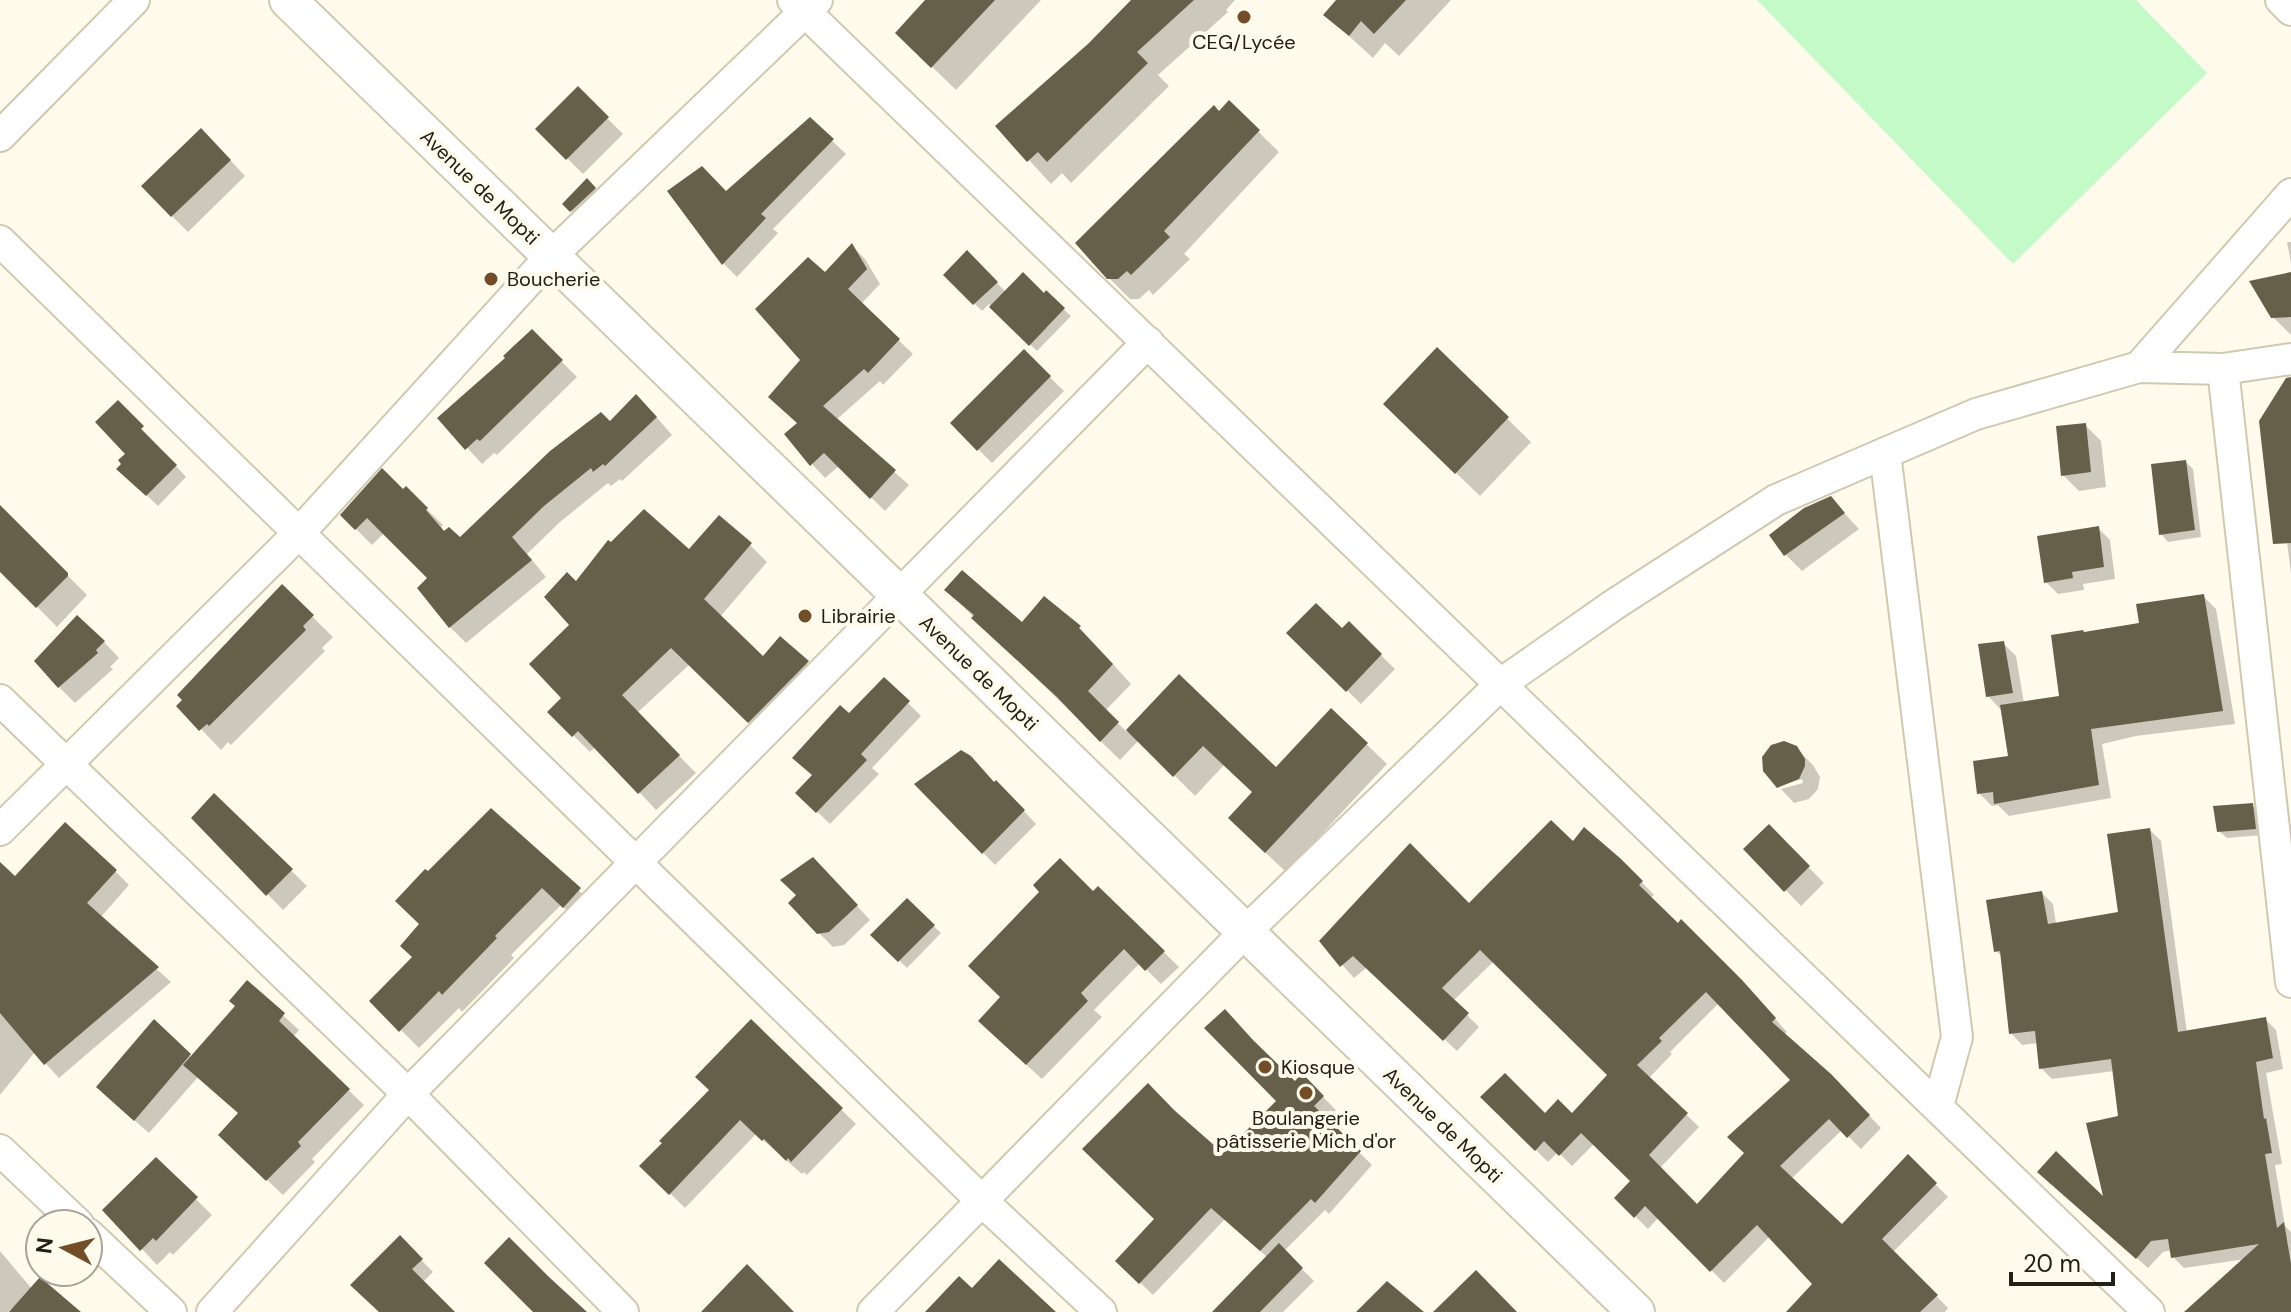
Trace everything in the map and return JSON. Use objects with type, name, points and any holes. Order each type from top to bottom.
[{"type":"street","points":[[0,136],[134,0]]},
{"type":"street","name":"Avenue de Mopti","points":[[288,0],[1636,1312]]},
{"type":"street","points":[[2281,0],[2291,10]]},
{"type":"street","points":[[0,830],[300,532],[551,256],[805,4],[1148,342],[2149,1312]]},
{"type":"street","points":[[2139,367],[2291,194]]},
{"type":"street","points":[[0,241],[982,1201],[1101,1312]]},
{"type":"street","points":[[212,1312],[408,1094],[1148,342]]},
{"type":"street","points":[[873,1312],[1245,932],[1502,683],[1615,604],[1776,500],[1976,414],[2139,367],[2223,369],[2291,359]]},
{"type":"street","points":[[2223,369],[2291,982]]},
{"type":"street","points":[[1885,453],[1957,1037],[1938,1106]]},
{"type":"street","points":[[0,700],[408,1094],[623,1312]]},
{"type":"street","points":[[0,1150],[61,1208]]},
{"type":"street","points":[[104,1249],[171,1312]]},
{"type":"green space","points":[[1757,0],[2136,0],[2207,73],[2013,264]]},
{"type":"building","points":[[925,0],[995,0],[931,68],[895,33]]},
{"type":"building","points":[[1131,0],[1194,0],[1137,52],[1148,63],[1047,162],[1038,152],[1027,162],[995,126],[1089,43]]},
{"type":"building","points":[[1336,0],[1406,0],[1374,34],[1361,21],[1349,36],[1323,15]]},
{"type":"building","points":[[578,86],[609,117],[566,160],[535,129]]},
{"type":"building","points":[[1229,100],[1260,130],[1164,231],[1170,237],[1131,275],[1127,271],[1118,279],[1107,279],[1075,243],[1214,105],[1219,111]]},
{"type":"building","points":[[810,117],[834,139],[761,214],[766,218],[722,265],[667,191],[702,166],[726,191]]},
{"type":"building","points":[[201,128],[231,160],[171,217],[141,186]]},
{"type":"building","points":[[587,178],[596,188],[570,212],[562,204]]},
{"type":"building","points":[[852,243],[867,269],[848,289],[900,339],[868,373],[864,369],[823,406],[896,470],[870,499],[824,453],[810,466],[784,434],[797,423],[768,397],[800,360],[755,309],[808,257],[825,272]]},
{"type":"building","points":[[967,250],[998,282],[973,305],[943,275]]},
{"type":"building","points":[[1023,272],[1065,308],[1029,346],[989,307]]},
{"type":"building","points":[[2291,272],[2291,317],[2271,318],[2249,281]]},
{"type":"building","points":[[532,329],[563,360],[480,441],[477,439],[465,450],[437,418],[505,358],[503,356]]},
{"type":"building","points":[[1437,347],[1509,417],[1455,474],[1383,404]]},
{"type":"building","points":[[1024,349],[1051,376],[977,451],[950,423]]},
{"type":"building","points":[[2291,377],[2291,543],[2273,544],[2259,421],[2286,378]]},
{"type":"building","points":[[636,394],[657,417],[605,466],[603,464],[593,472],[591,468],[512,537],[532,560],[449,628],[417,588],[427,578],[367,518],[355,530],[340,515],[382,468],[428,508],[426,510],[444,531],[449,527],[460,537],[550,451],[601,412],[610,421]]},
{"type":"building","points":[[118,400],[144,426],[141,429],[177,465],[146,496],[116,469],[121,464],[118,460],[125,454],[95,422]]},
{"type":"building","points":[[2086,423],[2091,472],[2061,476],[2056,426]]},
{"type":"building","points":[[2186,460],[2195,530],[2159,535],[2151,464]]},
{"type":"building","points":[[1831,496],[1845,513],[1784,556],[1769,535],[1804,508]]},
{"type":"building","points":[[0,505],[68,573],[36,608],[0,572]]},
{"type":"building","points":[[644,509],[689,549],[719,515],[752,543],[704,599],[763,656],[780,636],[809,661],[748,723],[671,648],[622,695],[680,755],[638,794],[578,731],[572,737],[547,712],[561,698],[529,664],[569,625],[544,597],[567,572],[576,581],[608,540],[611,542]]},
{"type":"building","points":[[2099,526],[2104,567],[2072,572],[2073,578],[2044,583],[2037,536]]},
{"type":"building","points":[[962,570],[1022,622],[1044,596],[1081,626],[1079,628],[1113,664],[1088,691],[1119,722],[1100,742],[1057,697],[971,618],[974,615],[944,590]]},
{"type":"building","points":[[282,584],[314,615],[303,626],[306,630],[209,726],[207,724],[199,731],[176,706],[182,700],[177,695]]},
{"type":"building","points":[[2204,594],[2223,711],[2091,729],[2099,785],[1994,804],[1993,792],[1977,794],[1973,761],[2008,756],[2000,705],[2059,696],[2051,635],[2139,623],[2136,604]]},
{"type":"building","points":[[1316,603],[1342,628],[1349,621],[1382,654],[1346,692],[1286,633]]},
{"type":"building","points":[[77,615],[105,641],[96,650],[98,653],[58,688],[34,661]]},
{"type":"building","points":[[2004,641],[2013,693],[1986,697],[1978,644]]},
{"type":"building","points":[[1179,674],[1276,767],[1331,708],[1368,743],[1265,853],[1228,818],[1252,792],[1203,746],[1173,777],[1126,730]]},
{"type":"building","points":[[884,677],[910,701],[861,754],[867,760],[816,813],[795,793],[812,775],[792,758],[840,705],[849,713]]},
{"type":"building","points":[[1784,741],[1797,746],[1805,759],[1805,766],[1799,779],[1777,788],[1763,771],[1762,757],[1771,745]]},
{"type":"building","points":[[961,750],[971,756],[1025,810],[982,854],[914,784]]},
{"type":"building","points":[[214,793],[293,869],[266,896],[191,818]]},
{"type":"building","points":[[2253,803],[2256,829],[2217,832],[2213,806]]},
{"type":"building","points":[[491,808],[581,888],[563,908],[542,888],[442,995],[439,991],[399,1032],[369,1001],[412,957],[400,946],[419,924],[395,901]]},
{"type":"building","points":[[1551,820],[1573,841],[1584,827],[1643,881],[1639,885],[1678,923],[1681,919],[1742,980],[1776,1018],[1772,1022],[1831,1074],[1870,1115],[1847,1138],[1829,1119],[1780,1166],[1842,1224],[1908,1154],[1937,1183],[1882,1239],[1938,1295],[1920,1312],[1786,1312],[1812,1284],[1757,1225],[1710,1272],[1645,1206],[1634,1218],[1614,1198],[1630,1181],[1581,1133],[1559,1156],[1544,1141],[1535,1151],[1480,1097],[1505,1073],[1545,1113],[1558,1099],[1572,1113],[1607,1075],[1480,950],[1442,988],[1469,1013],[1443,1041],[1353,956],[1340,967],[1319,941],[1410,843],[1469,903]],"holes":[[[1706,992],[1790,1080],[1727,1137],[1744,1153],[1697,1204],[1649,1155],[1688,1113],[1637,1065],[1662,1041],[1659,1038]]]},
{"type":"building","points":[[65,822],[117,870],[87,903],[159,967],[44,1065],[0,1013],[0,862],[15,876]]},
{"type":"building","points":[[1769,824],[1810,866],[1784,892],[1743,849]]},
{"type":"building","points":[[2150,828],[2178,1032],[2266,1017],[2273,1058],[2256,1062],[2272,1153],[2265,1154],[2277,1228],[2284,1222],[2291,1264],[2291,1312],[2184,1312],[2259,1244],[2171,1258],[2168,1239],[2151,1241],[2136,1259],[2037,1172],[2056,1151],[2103,1196],[2086,1123],[2118,1116],[2111,1059],[2039,1069],[2035,1031],[2009,1034],[2000,951],[1994,952],[1986,900],[2042,891],[2048,924],[2118,912],[2107,834]]},
{"type":"building","points":[[813,857],[858,905],[829,932],[817,934],[788,903],[796,895],[780,880]]},
{"type":"building","points":[[1060,858],[1093,891],[1098,886],[1165,951],[1145,971],[1124,949],[1081,993],[1088,1001],[1026,1065],[978,1021],[1000,997],[968,966],[1039,892],[1033,885]]},
{"type":"building","points":[[907,898],[935,925],[898,962],[870,935]]},
{"type":"building","points":[[247,980],[285,1013],[279,1021],[350,1089],[298,1142],[301,1146],[266,1181],[218,1135],[238,1113],[183,1065],[235,1006],[229,1001]]},
{"type":"building","points":[[1225,1009],[1295,1081],[1302,1073],[1324,1096],[1314,1106],[1361,1151],[1315,1203],[1311,1199],[1260,1251],[1211,1208],[1139,1284],[1115,1261],[1154,1219],[1082,1149],[1148,1083],[1223,1153],[1247,1130],[1276,1101],[1204,1028]]},
{"type":"building","points":[[154,1019],[191,1054],[134,1121],[96,1087]]},
{"type":"building","points":[[751,1019],[843,1108],[791,1162],[788,1158],[786,1161],[740,1120],[669,1195],[639,1166],[709,1090],[695,1077]]},
{"type":"building","points":[[156,1157],[198,1197],[156,1241],[153,1238],[140,1251],[104,1212],[104,1208]]},
{"type":"building","points":[[400,1235],[423,1259],[412,1269],[455,1312],[379,1312],[350,1285]]},
{"type":"building","points":[[509,1237],[587,1312],[533,1312],[484,1263]]},
{"type":"building","points":[[1279,1243],[1303,1268],[1260,1312],[1212,1312]]},
{"type":"building","points":[[999,1259],[1056,1312],[925,1312],[959,1276],[972,1288]]},
{"type":"building","points":[[747,1264],[794,1312],[701,1312]]},
{"type":"building","points":[[1476,1270],[1517,1312],[1433,1312]]},
{"type":"building","points":[[1387,1281],[1424,1312],[1356,1312]]},
{"type":"building","points":[[30,1288],[53,1288],[81,1312],[9,1312]]},
{"type":"place","name":"CEG/Lycée","points":[[1244,17]]},
{"type":"place","name":"Boucherie","points":[[491,279]]},
{"type":"place","name":"Librairie","points":[[805,616]]},
{"type":"place","name":"Kiosque","points":[[1265,1067]]},
{"type":"place","name":"Boulangerie pâtisserie Mich d'or","points":[[1306,1093]]}]
